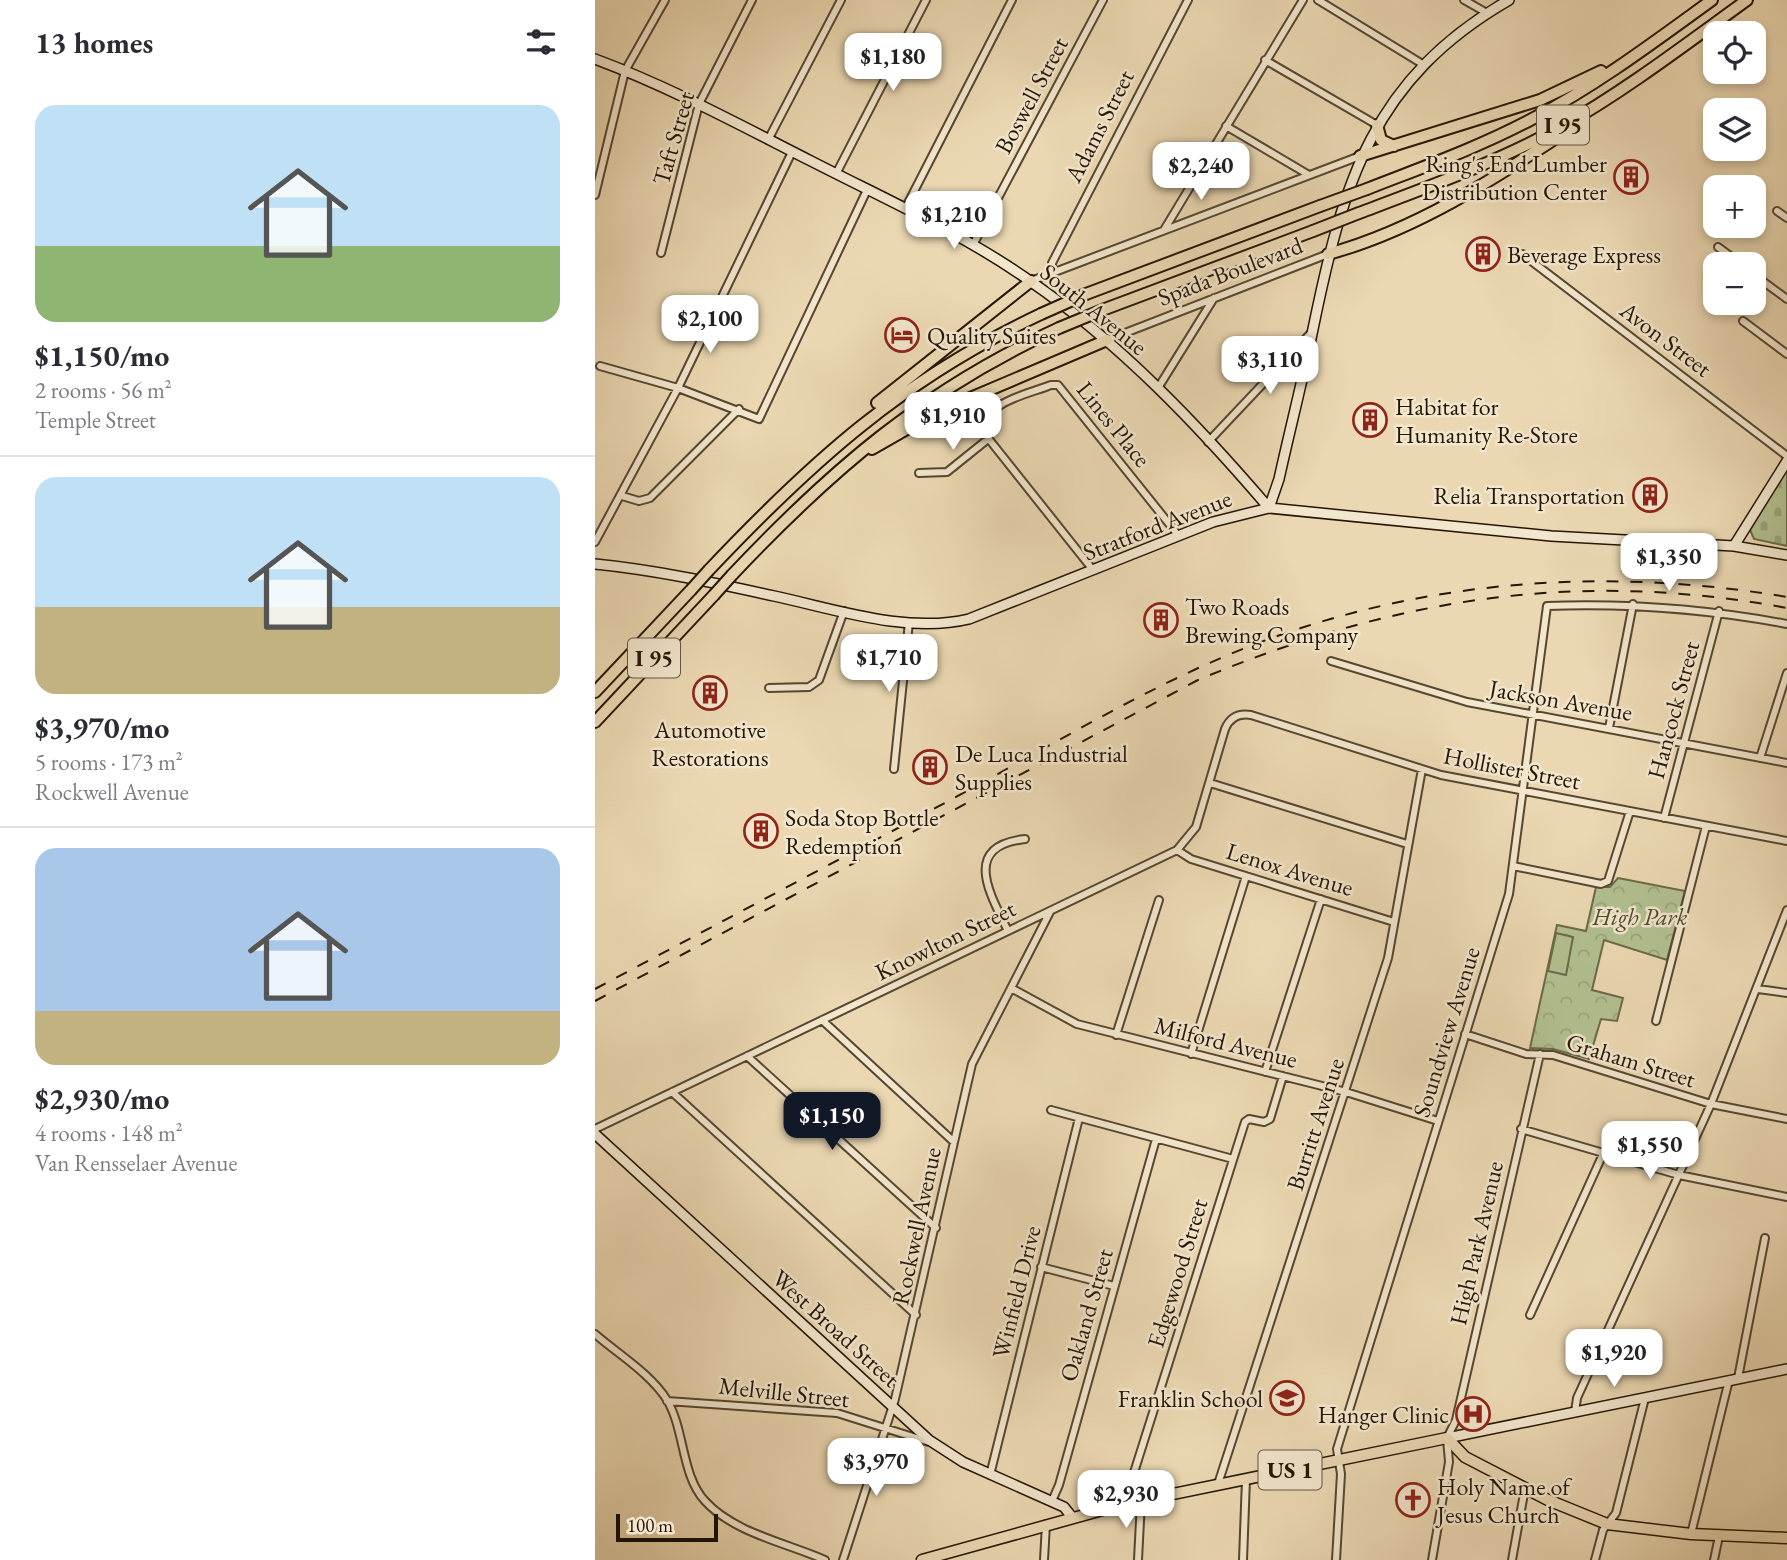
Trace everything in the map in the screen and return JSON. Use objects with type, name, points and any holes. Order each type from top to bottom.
[{"type":"highway","name":"I 95","points":[[595,690],[811,466],[913,385],[979,345],[1086,294],[1452,156],[1523,124],[1579,92],[1712,0]]},
{"type":"highway","name":"I 95","points":[[595,722],[821,484],[879,435],[942,390],[1059,328],[1515,150],[1628,85],[1747,0]]},
{"type":"highway","points":[[1360,156],[1560,92],[1644,49]]},
{"type":"highway","points":[[1328,254],[1358,246],[1422,219],[1565,132],[1628,85]]},
{"type":"highway","points":[[1377,125],[1381,140],[1394,146]]},
{"type":"highway","points":[[811,466],[855,421],[1031,281]]},
{"type":"highway","points":[[821,484],[911,424],[1107,340]]},
{"type":"highway","points":[[595,727],[632,683]]},
{"type":"main road","points":[[1269,508],[1279,479],[1328,254],[1360,156],[1377,125],[1424,65],[1487,13],[1509,0]]},
{"type":"main road","name":"South Avenue","points":[[595,59],[699,104],[837,174],[973,245],[1031,281],[1107,340],[1158,388],[1269,508]]},
{"type":"main road","points":[[1734,546],[1787,458]]},
{"type":"main road","name":"Stratford Avenue","points":[[595,564],[674,575],[844,611],[909,622],[943,623],[969,619],[1233,515],[1269,508],[1551,536],[1734,546],[1787,555]]},
{"type":"main road","name":"West Broad Street","points":[[595,1132],[934,1444],[951,1456],[1064,1507],[1072,1517]]},
{"type":"main road","points":[[1786,1534],[1719,1536],[1607,1524],[1572,1511],[1462,1455],[1447,1438],[1787,1369]]},
{"type":"main road","name":"US 1","points":[[922,1560],[1124,1504],[1447,1438]]},
{"type":"street","points":[[595,195],[602,150],[625,71],[664,0]]},
{"type":"street","name":"Taft Street","points":[[661,253],[699,104],[751,0]]},
{"type":"street","points":[[768,140],[841,0]]},
{"type":"street","points":[[837,174],[926,0]]},
{"type":"street","points":[[905,209],[1012,0]]},
{"type":"street","name":"Boswell Street","points":[[973,245],[1103,0]]},
{"type":"street","name":"Adams Street","points":[[1052,272],[1052,263],[1089,187],[1188,0]]},
{"type":"street","points":[[1164,230],[1303,0]]},
{"type":"street","points":[[1318,0],[1424,65]]},
{"type":"street","points":[[1464,0],[1487,13]]},
{"type":"street","points":[[1265,60],[1377,125]]},
{"type":"street","points":[[1226,126],[1309,175]]},
{"type":"street","points":[[595,542],[678,388],[792,152]]},
{"type":"street","points":[[1031,281],[1360,156]]},
{"type":"street","points":[[600,366],[678,388],[739,409],[759,419],[867,190]]},
{"type":"street","points":[[1777,211],[1787,218]]},
{"type":"street","points":[[1718,247],[1725,252]]},
{"type":"street","name":"Spada Boulevard","points":[[1107,340],[1328,254]]},
{"type":"street","name":"Avon Street","points":[[1521,254],[1787,458]]},
{"type":"street","points":[[1766,284],[1787,299]]},
{"type":"street","points":[[1158,388],[1215,297]]},
{"type":"street","points":[[1743,321],[1787,354]]},
{"type":"street","points":[[1208,442],[1313,332]]},
{"type":"street","name":"Lines Place","points":[[988,439],[984,426],[995,407],[1051,385],[1058,385],[1178,535]]},
{"type":"street","points":[[622,496],[639,501],[650,498],[739,409]]},
{"type":"street","points":[[919,472],[947,472],[988,439],[1093,570]]},
{"type":"street","points":[[1609,728],[1633,604],[1719,611],[1787,624]]},
{"type":"street","name":"Soundview Avenue","points":[[1336,1560],[1337,1449],[1509,894],[1547,606],[1633,604]]},
{"type":"street","points":[[769,688],[809,687],[819,680],[844,611]]},
{"type":"street","name":"Hancock Street","points":[[1664,818],[1719,611]]},
{"type":"street","points":[[894,769],[909,622]]},
{"type":"street","name":"Jackson Avenue","points":[[1331,661],[1467,702],[1787,763]]},
{"type":"street","points":[[1760,758],[1787,673]]},
{"type":"street","name":"Hollister Street","points":[[1235,717],[1251,715],[1422,769],[1787,841]]},
{"type":"street","name":"Knowlton Street","points":[[595,1132],[672,1092],[1177,850],[1194,831],[1225,729],[1235,717]]},
{"type":"street","name":"Burritt Avenue","points":[[1218,1485],[1388,958],[1422,769]]},
{"type":"street","points":[[1210,783],[1407,844]]},
{"type":"street","points":[[1513,866],[1601,884],[1608,881],[1630,811]]},
{"type":"street","points":[[1656,1021],[1706,826]]},
{"type":"street","points":[[1008,930],[989,891],[986,864],[1001,845],[1025,839]]},
{"type":"street","name":"Lenox Avenue","points":[[1177,850],[1191,859],[1394,922]]},
{"type":"street","points":[[1191,1054],[1246,876]]},
{"type":"street","points":[[1265,1072],[1321,899]]},
{"type":"street","points":[[1116,1035],[1159,900]]},
{"type":"street","points":[[1575,1412],[1577,1398],[1610,1321],[1710,1104],[1758,989],[1787,910]]},
{"type":"street","name":"Rockwell Avenue","points":[[843,1560],[893,1406],[976,1054],[1050,912]]},
{"type":"street","name":"Milford Avenue","points":[[1010,988],[1077,1024],[1346,1092],[1438,1121]]},
{"type":"street","points":[[1758,989],[1787,993]]},
{"type":"street","points":[[823,1020],[954,1142]]},
{"type":"street","name":"Graham Street","points":[[1465,1034],[1526,1054],[1540,1054],[1626,1076],[1710,1104],[1787,1119]]},
{"type":"street","name":"High Park Avenue","points":[[1447,1438],[1456,1420],[1540,1054]]},
{"type":"street","points":[[747,1056],[936,1228]]},
{"type":"street","name":"Edgewood Street","points":[[1124,1504],[1246,1121],[1264,1122],[1270,1119],[1283,1076]]},
{"type":"street","points":[[672,1092],[916,1315]]},
{"type":"street","points":[[1051,1110],[1233,1159]]},
{"type":"street","name":"Winfield Drive","points":[[991,1475],[1079,1118]]},
{"type":"street","points":[[1521,1129],[1678,1175],[1787,1197]]},
{"type":"street","name":"Oakland Street","points":[[1052,1501],[1059,1485],[1156,1139]]},
{"type":"street","points":[[1530,1315],[1603,1154]]},
{"type":"street","points":[[1691,1534],[1733,1379],[1765,1238]]},
{"type":"street","points":[[1041,1267],[1114,1286]]},
{"type":"street","points":[[595,1334],[667,1401],[695,1486],[705,1501],[760,1534],[825,1560]]},
{"type":"street","points":[[1595,1560],[1607,1524],[1616,1513],[1645,1398]]},
{"type":"street","name":"Melville Street","points":[[667,1401],[837,1413],[934,1444]]},
{"type":"street","points":[[1432,1560],[1449,1462],[1447,1438]]},
{"type":"street","points":[[1243,1560],[1247,1479]]},
{"type":"street","points":[[1512,1560],[1525,1488]]},
{"type":"street","points":[[1138,1560],[1141,1501]]},
{"type":"street","points":[[1044,1560],[1046,1524]]},
{"type":"street","points":[[1714,1560],[1719,1536]]},
{"type":"green space","points":[[1787,468],[1787,546],[1754,539],[1750,530]]},
{"type":"green space","name":"High Park","points":[[1618,878],[1685,891],[1667,960],[1604,940],[1592,990],[1623,998],[1617,1021],[1601,1019],[1589,1059],[1553,1049],[1530,1048],[1557,925],[1586,931],[1596,887],[1610,887]]},
{"type":"green space","points":[[1556,933],[1573,937],[1566,975],[1548,971]]},
{"type":"railway","points":[[595,989],[1133,700],[1265,640],[1337,617],[1411,600],[1485,588],[1560,582],[1635,582],[1711,587],[1787,597]]},
{"type":"railway","points":[[595,1001],[1198,680],[1271,652],[1343,629],[1415,611],[1487,599],[1560,592],[1634,591],[1709,597],[1787,608]]},
{"type":"place","name":"Ring's End Lumber Distribution Center","points":[[1631,177]]},
{"type":"place","name":"Beverage Express","points":[[1483,254]]},
{"type":"place","name":"Quality Suites","points":[[902,335]]},
{"type":"place","name":"Habitat for Humanity Re-Store","points":[[1370,420]]},
{"type":"place","name":"Relia Transportation","points":[[1650,495]]},
{"type":"place","name":"Two Roads Brewing Company","points":[[1161,620]]},
{"type":"place","name":"Automotive Restorations","points":[[710,693]]},
{"type":"place","name":"De Luca Industrial Supplies","points":[[930,767]]},
{"type":"place","name":"Soda Stop Bottle Redemption","points":[[761,831]]},
{"type":"place","name":"Franklin School","points":[[1287,1398]]},
{"type":"place","name":"Hanger Clinic","points":[[1473,1414]]},
{"type":"place","name":"Holy Name of Jesus Church","points":[[1413,1500]]}]
